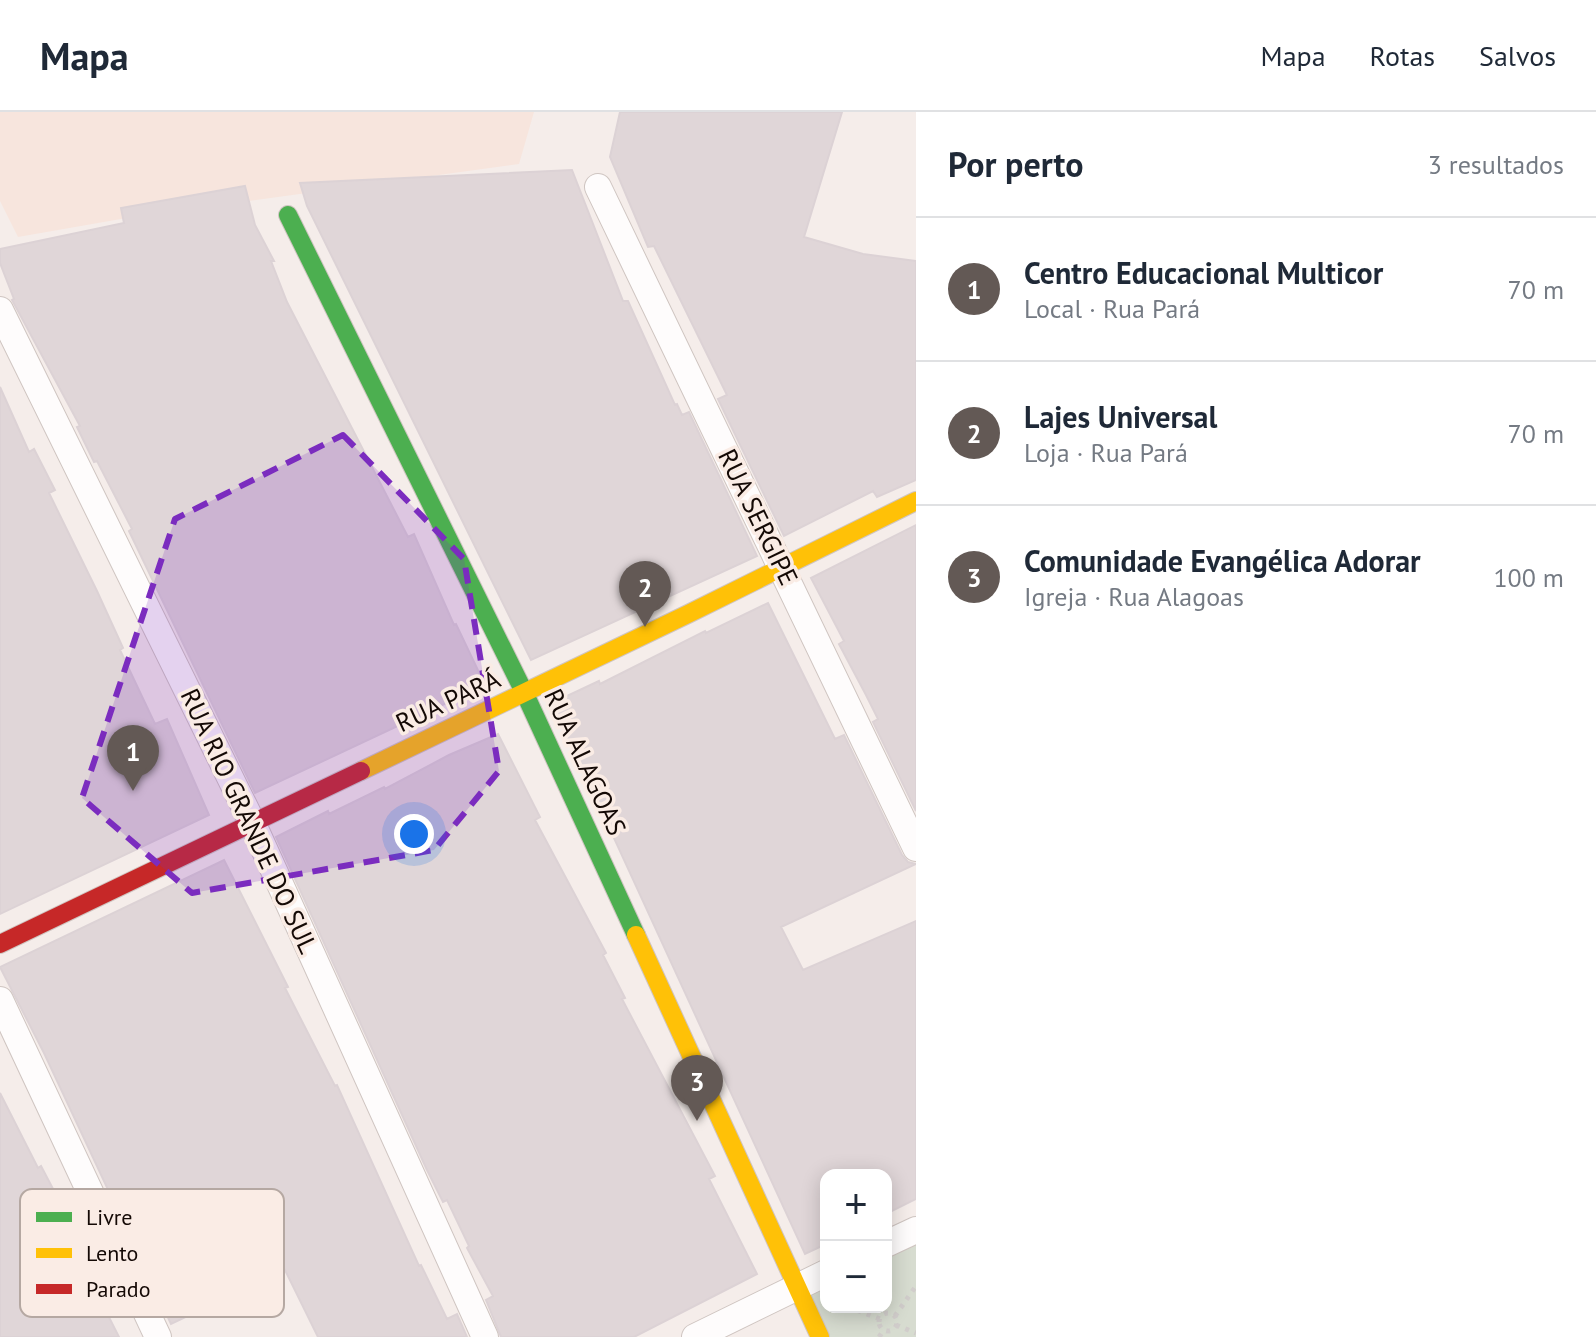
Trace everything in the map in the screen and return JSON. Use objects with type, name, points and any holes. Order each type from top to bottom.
[{"type":"street","name":"RUA SERGIPE","points":[[598,187],[916,848]]},
{"type":"street","name":"RUA ALAGOAS","points":[[288,215],[525,694],[820,1337]]},
{"type":"street","name":"RUA RIO GRANDE DO SUL","points":[[0,310],[252,822],[485,1337]]},
{"type":"street","name":"RUA PARÁ","points":[[0,944],[525,694],[916,501]]},
{"type":"street","points":[[0,1000],[89,1189]]},
{"type":"street","points":[[892,1241],[916,1230]]},
{"type":"street","points":[[695,1337],[820,1276]]},
{"type":"street","points":[[149,1317],[158,1337]]},
{"type":"path","points":[[879,1337],[889,1333],[896,1325],[895,1316],[916,1286]]},
{"type":"path","points":[[864,1313],[880,1319]]},
{"type":"path","points":[[880,1319],[886,1314],[895,1316]]},
{"type":"path","points":[[880,1319],[880,1327],[889,1333]]},
{"type":"path","points":[[896,1325],[916,1333]]},
{"type":"highlighted area","points":[[343,435],[464,559],[499,771],[434,850],[192,893],[82,798],[175,519]]},
{"type":"shaded area","points":[[0,112],[534,112],[519,164],[138,216],[18,237],[0,201]]},
{"type":"shaded area","points":[[916,1231],[916,1337],[820,1337],[797,1287],[820,1277],[820,1313],[892,1313],[892,1242]]},
{"type":"building","points":[[620,112],[842,112],[804,237],[863,254],[916,261],[916,480],[877,497],[873,491],[784,536],[718,399],[727,395],[654,246],[648,247],[610,157]]},
{"type":"building","points":[[572,170],[623,301],[628,301],[675,405],[682,415],[689,412],[757,556],[531,660],[307,206],[300,183]]},
{"type":"building","points":[[245,186],[255,225],[274,261],[271,261],[287,302],[408,537],[414,534],[454,625],[485,685],[255,793],[129,531],[132,529],[97,461],[94,462],[77,427],[80,426],[12,300],[0,263],[0,249],[124,223],[121,208]]},
{"type":"building","points":[[0,387],[29,452],[34,449],[55,490],[49,493],[97,591],[123,648],[120,650],[155,724],[167,719],[209,815],[0,914]]},
{"type":"building","points":[[916,525],[916,811],[873,722],[878,719],[839,644],[844,641],[811,578]]},
{"type":"building","points":[[768,603],[835,739],[844,735],[902,855],[908,862],[916,864],[781,927],[803,970],[916,921],[916,1199],[892,1211],[892,1169],[820,1169],[820,1247],[805,1254],[552,703],[599,681],[600,684]]},
{"type":"building","points":[[498,734],[540,817],[535,820],[606,953],[603,955],[625,998],[622,999],[715,1176],[709,1179],[757,1274],[634,1337],[501,1337],[486,1300],[493,1296],[467,1248],[469,1246],[447,1200],[443,1202],[427,1170],[276,837]]},
{"type":"building","points":[[224,860],[288,987],[285,988],[337,1085],[419,1266],[447,1319],[457,1314],[467,1337],[318,1337],[284,1270],[284,1189],[108,1189],[0,967]]},
{"type":"building","points":[[0,1093],[38,1168],[41,1166],[53,1189],[20,1189],[20,1317],[109,1317],[119,1337],[0,1337]]},
{"type":"building","points":[[168,1317],[186,1317],[171,1324]]},
{"type":"traffic: fast","points":[[288,215],[525,694],[636,935]]},
{"type":"traffic: slow","points":[[361,771],[916,501]]},
{"type":"traffic: slow","points":[[636,935],[820,1337]]},
{"type":"traffic: jam","points":[[0,944],[361,771]]},
{"type":"place","name":"Lajes Universal","points":[[645,627]]},
{"type":"place","name":"Centro Educacional Multicor","points":[[133,791]]},
{"type":"place","name":"Comunidade Evangélica Adorar","points":[[697,1121]]}]
